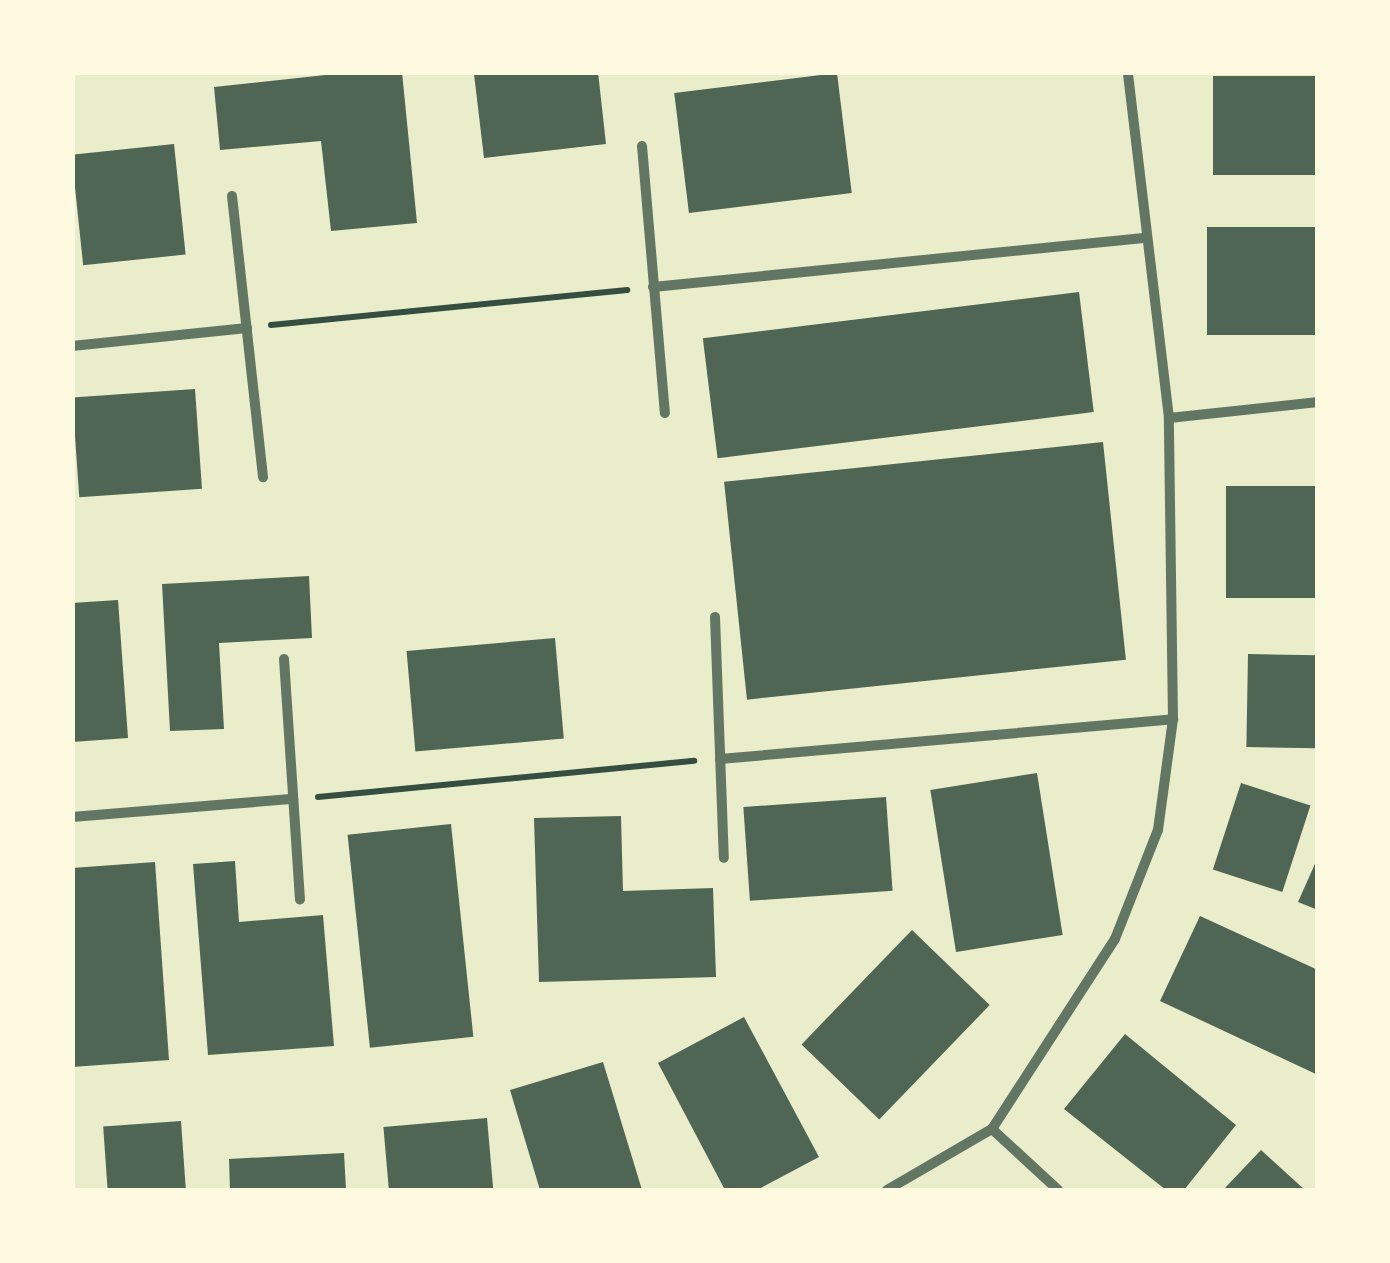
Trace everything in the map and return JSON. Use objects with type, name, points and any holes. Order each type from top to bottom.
[{"type":"street","points":[[887,1190],[992,1129],[1114,939],[1158,830],[1172,719],[1169,418],[1144,238],[1128,72]]},
{"type":"street","points":[[642,146],[665,414]]},
{"type":"street","points":[[232,196],[263,477]]},
{"type":"street","points":[[653,287],[1144,238]]},
{"type":"street","points":[[72,346],[246,328]]},
{"type":"street","points":[[1169,418],[1318,402]]},
{"type":"street","points":[[715,617],[724,858]]},
{"type":"street","points":[[284,659],[300,899]]},
{"type":"street","points":[[720,759],[1172,719]]},
{"type":"street","points":[[72,817],[294,799]]},
{"type":"street","points":[[992,1129],[1058,1190]]},
{"type":"path","points":[[246,328],[653,287]]},
{"type":"path","points":[[294,799],[720,759]]},
{"type":"building","points":[[353,72],[402,72],[417,223],[331,231],[321,141],[220,150],[214,87]]},
{"type":"building","points":[[598,72],[606,144],[484,158],[474,74]]},
{"type":"building","points":[[837,73],[852,193],[689,213],[674,93]]},
{"type":"building","points":[[1213,76],[1318,76],[1318,175],[1213,175]]},
{"type":"building","points":[[174,144],[186,254],[83,265],[72,155]]},
{"type":"building","points":[[1207,227],[1318,227],[1318,335],[1207,335]]},
{"type":"building","points":[[1079,292],[1094,412],[718,458],[703,338]]},
{"type":"building","points":[[195,389],[202,489],[79,497],[72,398]]},
{"type":"building","points":[[1103,442],[1126,660],[747,700],[724,482]]},
{"type":"building","points":[[1226,486],[1318,486],[1318,598],[1226,598]]},
{"type":"building","points":[[309,576],[312,638],[219,643],[224,729],[170,731],[162,584]]},
{"type":"building","points":[[118,600],[128,738],[72,742],[72,603]]},
{"type":"building","points":[[555,638],[564,739],[415,752],[407,651]]},
{"type":"building","points":[[1248,654],[1318,655],[1316,748],[1246,747]]},
{"type":"building","points":[[1037,773],[1063,935],[956,952],[930,790]]},
{"type":"building","points":[[1241,783],[1310,806],[1282,892],[1213,870]]},
{"type":"building","points":[[886,797],[893,891],[750,901],[743,807]]},
{"type":"building","points":[[621,816],[623,891],[713,888],[716,977],[539,982],[534,818]]},
{"type":"building","points":[[451,824],[473,1037],[370,1048],[348,835]]},
{"type":"building","points":[[1318,857],[1318,910],[1298,902]]},
{"type":"building","points":[[235,861],[239,922],[323,915],[334,1046],[208,1055],[193,864]]},
{"type":"building","points":[[155,862],[169,1060],[72,1067],[72,868]]},
{"type":"building","points":[[1200,916],[1318,970],[1318,1075],[1160,1001]]},
{"type":"building","points":[[912,930],[990,1005],[879,1119],[802,1044]]},
{"type":"building","points":[[744,1017],[819,1157],[757,1190],[725,1190],[658,1063]]},
{"type":"building","points":[[1125,1034],[1236,1125],[1184,1190],[1166,1190],[1064,1109]]},
{"type":"building","points":[[603,1062],[642,1190],[540,1190],[510,1090]]},
{"type":"building","points":[[487,1118],[493,1190],[389,1190],[383,1127]]},
{"type":"building","points":[[181,1121],[186,1190],[108,1190],[103,1126]]},
{"type":"building","points":[[1261,1150],[1305,1190],[1223,1190]]},
{"type":"building","points":[[344,1153],[346,1190],[230,1190],[229,1159]]}]
